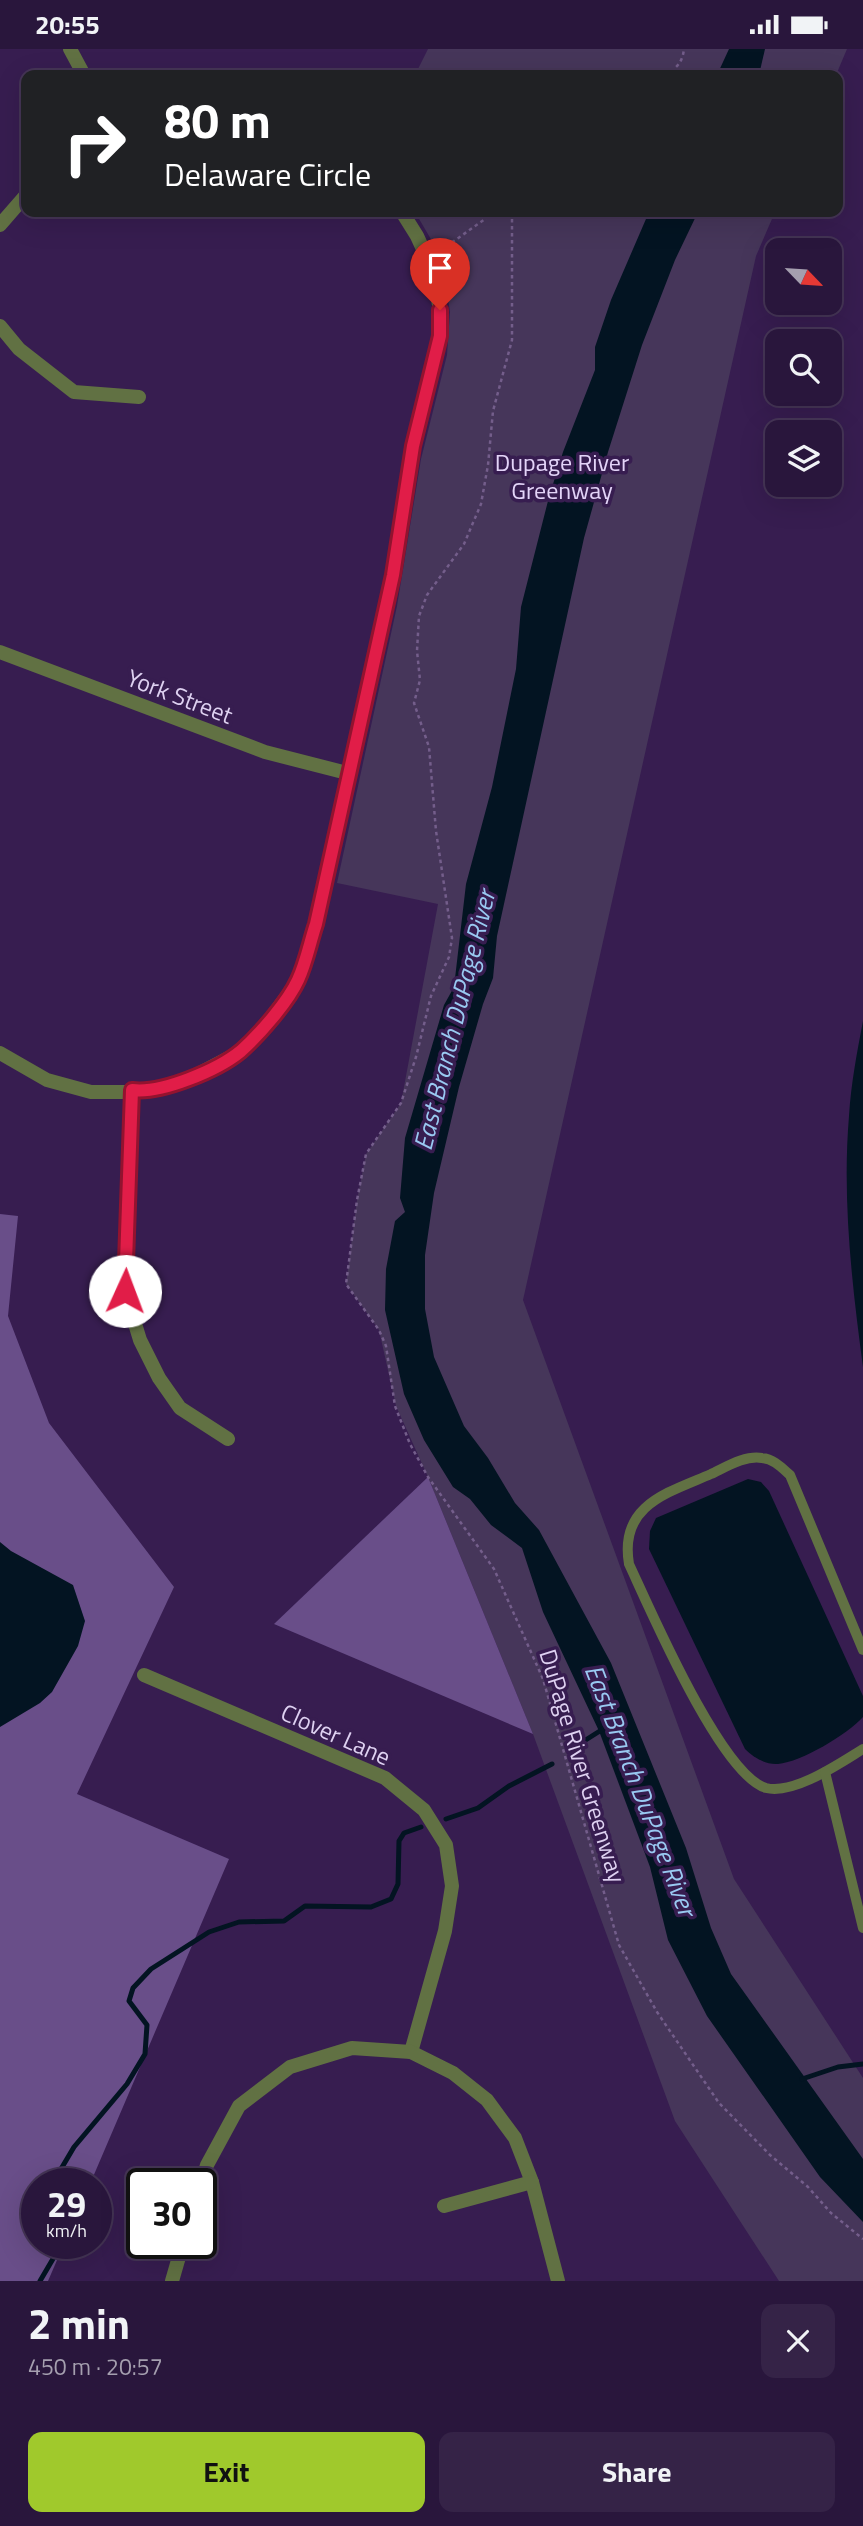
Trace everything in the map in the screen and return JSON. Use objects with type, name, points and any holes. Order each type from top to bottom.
[{"type":"street","points":[[70,49],[81,70]]},
{"type":"street","points":[[0,225],[21,201]]},
{"type":"street","points":[[0,1053],[47,1080],[91,1092],[142,1092],[181,1083],[238,1053],[262,1030],[298,981],[316,924],[347,773],[393,575],[413,446],[440,336],[437,290],[425,253],[405,217]]},
{"type":"street","points":[[0,325],[19,349],[74,392],[139,397]]},
{"type":"street","name":"York Street","points":[[0,652],[265,752],[347,773]]},
{"type":"street","points":[[132,1090],[125,1291],[140,1340],[159,1378],[180,1408],[228,1439]]},
{"type":"street","name":"Clover Lane","points":[[144,1675],[385,1778],[424,1809],[446,1845],[452,1886],[445,1931],[411,2052]]},
{"type":"street","points":[[206,2168],[239,2106],[290,2067],[352,2048],[411,2052],[453,2073],[487,2100],[515,2138],[533,2182],[558,2281]]},
{"type":"street","points":[[444,2206],[533,2182]]},
{"type":"street","points":[[172,2281],[178,2259]]},
{"type":"lane","points":[[863,1650],[790,1475],[776,1463],[762,1457],[743,1460],[655,1498],[642,1509],[630,1528],[626,1545],[629,1564],[681,1676],[735,1765],[751,1781],[768,1789],[793,1786],[825,1772],[863,1749]]},
{"type":"lane","points":[[825,1772],[863,1928]]},
{"type":"path","points":[[674,70],[683,60],[684,49]]},
{"type":"path","points":[[425,253],[454,241],[488,217]]},
{"type":"path","name":"DuPage River Greenway","points":[[512,217],[512,340],[493,411],[481,504],[464,544],[427,595],[419,616],[419,680],[414,703],[429,747],[436,831],[451,928],[449,957],[433,989],[401,1103],[366,1154],[346,1284],[379,1330],[386,1346],[396,1406],[410,1444],[428,1477],[494,1569],[543,1679],[619,1945],[657,2012],[719,2103],[770,2155],[808,2187],[831,2213],[863,2239]]},
{"type":"green space","points":[[428,49],[847,49],[838,70],[418,70]]},
{"type":"green space","name":"Dupage River Greenway","points":[[418,217],[773,217],[756,256],[523,1300],[734,1879],[863,2078],[863,2281],[779,2281],[675,2121],[533,1734],[428,1477],[396,1406],[379,1330],[346,1284],[366,1154],[401,1103],[438,904],[337,883],[397,606],[421,459],[447,355],[450,312],[447,291],[432,241]]},
{"type":"shaded area","points":[[0,1214],[18,1216],[8,1316],[49,1423],[174,1587],[77,1794],[229,1859],[97,2168],[21,2168],[21,2259],[58,2259],[48,2281],[0,2281]]},
{"type":"shaded area","points":[[428,1477],[533,1734],[274,1624]]},
{"type":"water","points":[[729,49],[765,49],[760,70],[719,70]]},
{"type":"water","name":"East Branch DuPage River","points":[[647,217],[696,217],[675,260],[642,345],[584,538],[497,936],[493,978],[459,1087],[434,1193],[425,1255],[425,1309],[434,1357],[464,1426],[488,1458],[515,1503],[539,1530],[611,1663],[686,1848],[711,1928],[731,1974],[863,2159],[863,2222],[820,2177],[707,2016],[668,1940],[650,1867],[599,1731],[543,1612],[522,1548],[491,1525],[470,1499],[453,1487],[424,1440],[404,1394],[385,1310],[386,1269],[395,1221],[405,1212],[400,1198],[405,1138],[444,1005],[454,987],[466,884],[492,787],[516,669],[521,607],[563,452],[595,370],[595,347],[611,300]]},
{"type":"water","points":[[863,1021],[863,1367],[847,1210],[847,1147],[854,1068]]},
{"type":"water","points":[[748,1479],[761,1482],[769,1491],[863,1696],[863,1717],[856,1724],[811,1753],[778,1764],[760,1760],[745,1749],[649,1549],[650,1531],[656,1518]]},
{"type":"water","points":[[0,1542],[11,1551],[73,1585],[85,1621],[78,1646],[52,1692],[40,1703],[0,1727]]},
{"type":"waterway","name":"East Branch DuPage River","points":[[573,1748],[603,1729]]},
{"type":"waterway","points":[[446,1819],[478,1808],[509,1786],[552,1764]]},
{"type":"waterway","points":[[62,2168],[74,2147],[127,2084],[145,2054],[147,2025],[129,2001],[133,1988],[151,1969],[209,1932],[239,1922],[284,1921],[305,1906],[371,1907],[391,1899],[398,1884],[399,1841],[404,1833],[421,1827]]},
{"type":"waterway","points":[[802,2079],[838,2067],[863,2064]]},
{"type":"waterway","points":[[40,2281],[53,2259]]},
{"type":"route","points":[[125,1291],[132,1090],[142,1092],[181,1083],[238,1053],[262,1030],[298,981],[316,924],[347,773],[393,575],[413,446],[440,336],[440,310]]}]
